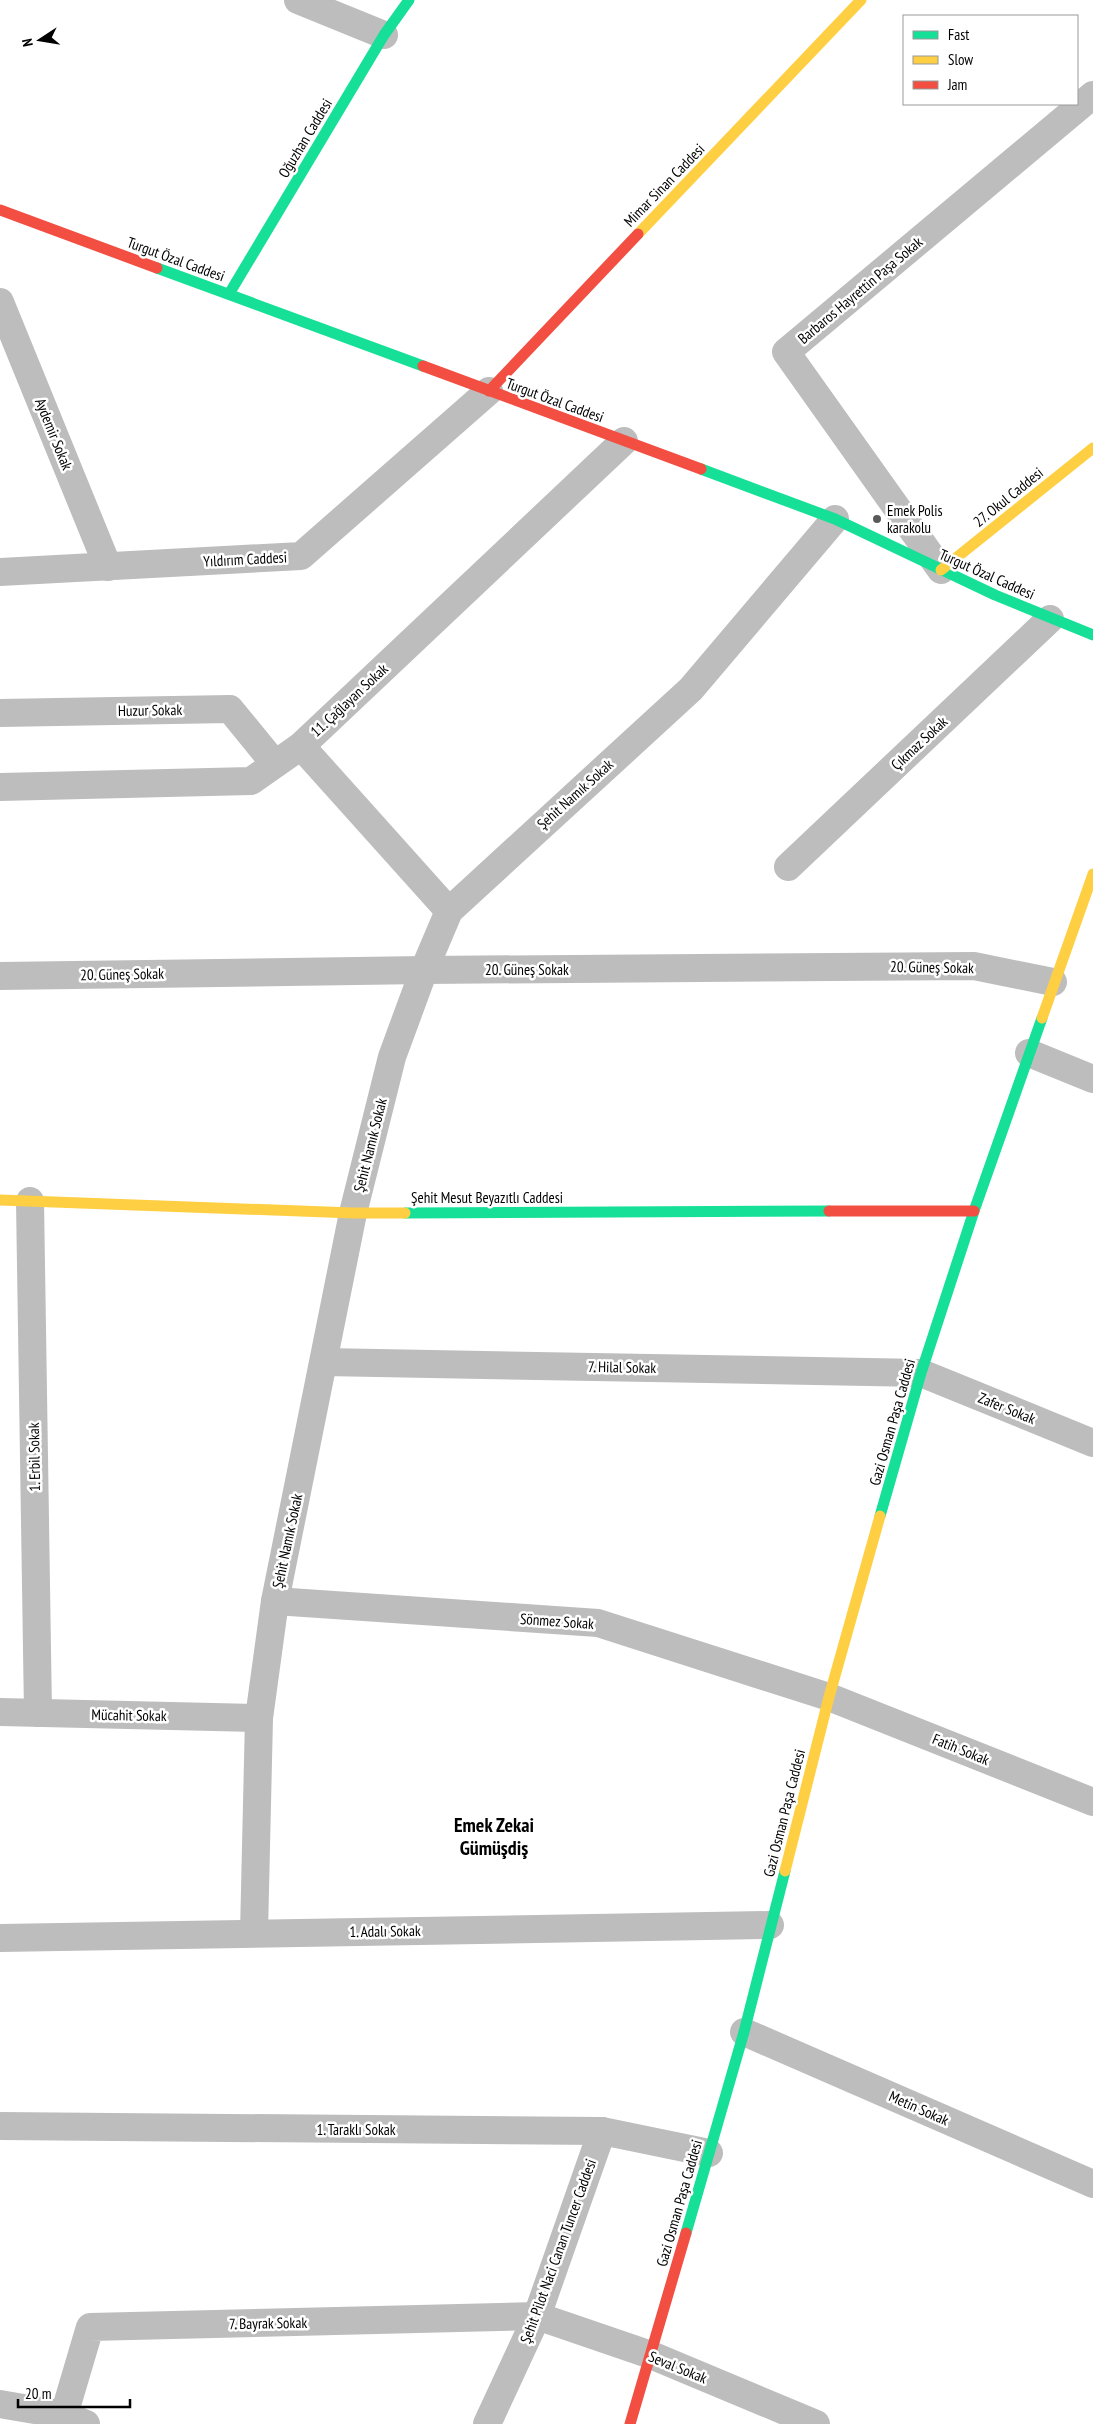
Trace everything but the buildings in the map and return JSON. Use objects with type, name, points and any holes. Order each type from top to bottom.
[{"type":"street","points":[[298,0],[384,35]]},
{"type":"street","name":"Oğuzhan Caddesi","points":[[229,294],[384,35],[409,0]]},
{"type":"street","name":"Mimar Sinan Caddesi","points":[[489,391],[861,0]]},
{"type":"street","name":"Barbaros Hayrettin Paşa Sokak","points":[[941,570],[786,352],[1093,95]]},
{"type":"street","name":"Turgut Özal Caddesi","points":[[0,210],[835,519],[941,570],[1050,619],[1093,635]]},
{"type":"street","name":"Aydemir Sokak","points":[[0,302],[108,567]]},
{"type":"street","name":"Yıldırım Caddesi","points":[[0,572],[301,556],[489,391]]},
{"type":"street","name":"11. Çağlayan Sokak","points":[[0,786],[251,781],[301,746],[624,441]]},
{"type":"street","name":"27. Okul Caddesi","points":[[941,570],[1093,448]]},
{"type":"street","name":"Şehit Namık Sokak","points":[[254,1933],[259,1718],[275,1601],[353,1213],[392,1058],[424,970],[449,911],[691,689],[835,519]]},
{"type":"street","name":"Çıkmaz Sokak","points":[[788,867],[1050,619]]},
{"type":"street","name":"Huzur Sokak","points":[[0,713],[230,709],[275,764]]},
{"type":"street","points":[[301,746],[449,911]]},
{"type":"street","name":"Gazi Osman Paşa Caddesi","points":[[630,2424],[744,2032],[829,1696],[920,1373],[1053,982],[1093,874]]},
{"type":"street","name":"20. Güneş Sokak","points":[[0,976],[424,970],[974,966],[1053,982]]},
{"type":"street","points":[[1029,1053],[1093,1079]]},
{"type":"street","name":"Şehit Mesut Beyazıtlı Caddesi","points":[[0,1200],[353,1213],[974,1211]]},
{"type":"street","name":"1. Erbil Sokak","points":[[30,1201],[38,1714]]},
{"type":"street","name":"7. Hilal Sokak","points":[[324,1362],[920,1373]]},
{"type":"street","name":"Zafer Sokak","points":[[920,1373],[1093,1443]]},
{"type":"street","name":"Sönmez Sokak","points":[[275,1601],[598,1623],[829,1696]]},
{"type":"street","name":"Fatih Sokak","points":[[829,1696],[1093,1802]]},
{"type":"street","name":"Mücahit Sokak","points":[[0,1712],[259,1718]]},
{"type":"street","name":"1. Adalı Sokak","points":[[0,1938],[770,1925]]},
{"type":"street","name":"Metin Sokak","points":[[744,2032],[1093,2184]]},
{"type":"street","name":"1. Taraklı Sokak","points":[[0,2126],[602,2131],[709,2153]]},
{"type":"street","name":"Şehit Pilot Naci Canan Tuncer Caddesi","points":[[487,2424],[537,2316],[602,2131]]},
{"type":"street","name":"Seval Sokak","points":[[537,2316],[651,2355],[816,2424]]},
{"type":"street","name":"7. Bayrak Sokak","points":[[75,2419],[90,2327],[537,2316]]},
{"type":"street","points":[[0,2404],[75,2419]]},
{"type":"traffic: fast","points":[[229,294],[384,35],[409,0]]},
{"type":"traffic: fast","points":[[157,268],[423,366]]},
{"type":"traffic: fast","points":[[701,469],[835,519],[995,595],[1093,635]]},
{"type":"traffic: fast","points":[[880,1516],[921,1373],[974,1211],[1042,1018]]},
{"type":"traffic: fast","points":[[405,1213],[829,1211]]},
{"type":"traffic: fast","points":[[686,2233],[744,2032],[785,1871]]},
{"type":"traffic: slow","points":[[638,234],[861,0]]},
{"type":"traffic: slow","points":[[941,570],[1093,448]]},
{"type":"traffic: slow","points":[[1042,1018],[1093,874]]},
{"type":"traffic: slow","points":[[0,1200],[353,1213],[405,1213]]},
{"type":"traffic: slow","points":[[785,1871],[829,1697],[880,1516]]},
{"type":"traffic: jam","points":[[0,210],[157,268]]},
{"type":"traffic: jam","points":[[489,391],[638,234]]},
{"type":"traffic: jam","points":[[423,366],[701,469]]},
{"type":"traffic: jam","points":[[829,1211],[974,1211]]},
{"type":"traffic: jam","points":[[630,2424],[686,2233]]},
{"type":"place","name":"Emek Polis karakolu","points":[[877,519]]},
{"type":"district","name":"Emek Zekai Gümüşdiş","points":[[494,1836]]}]
